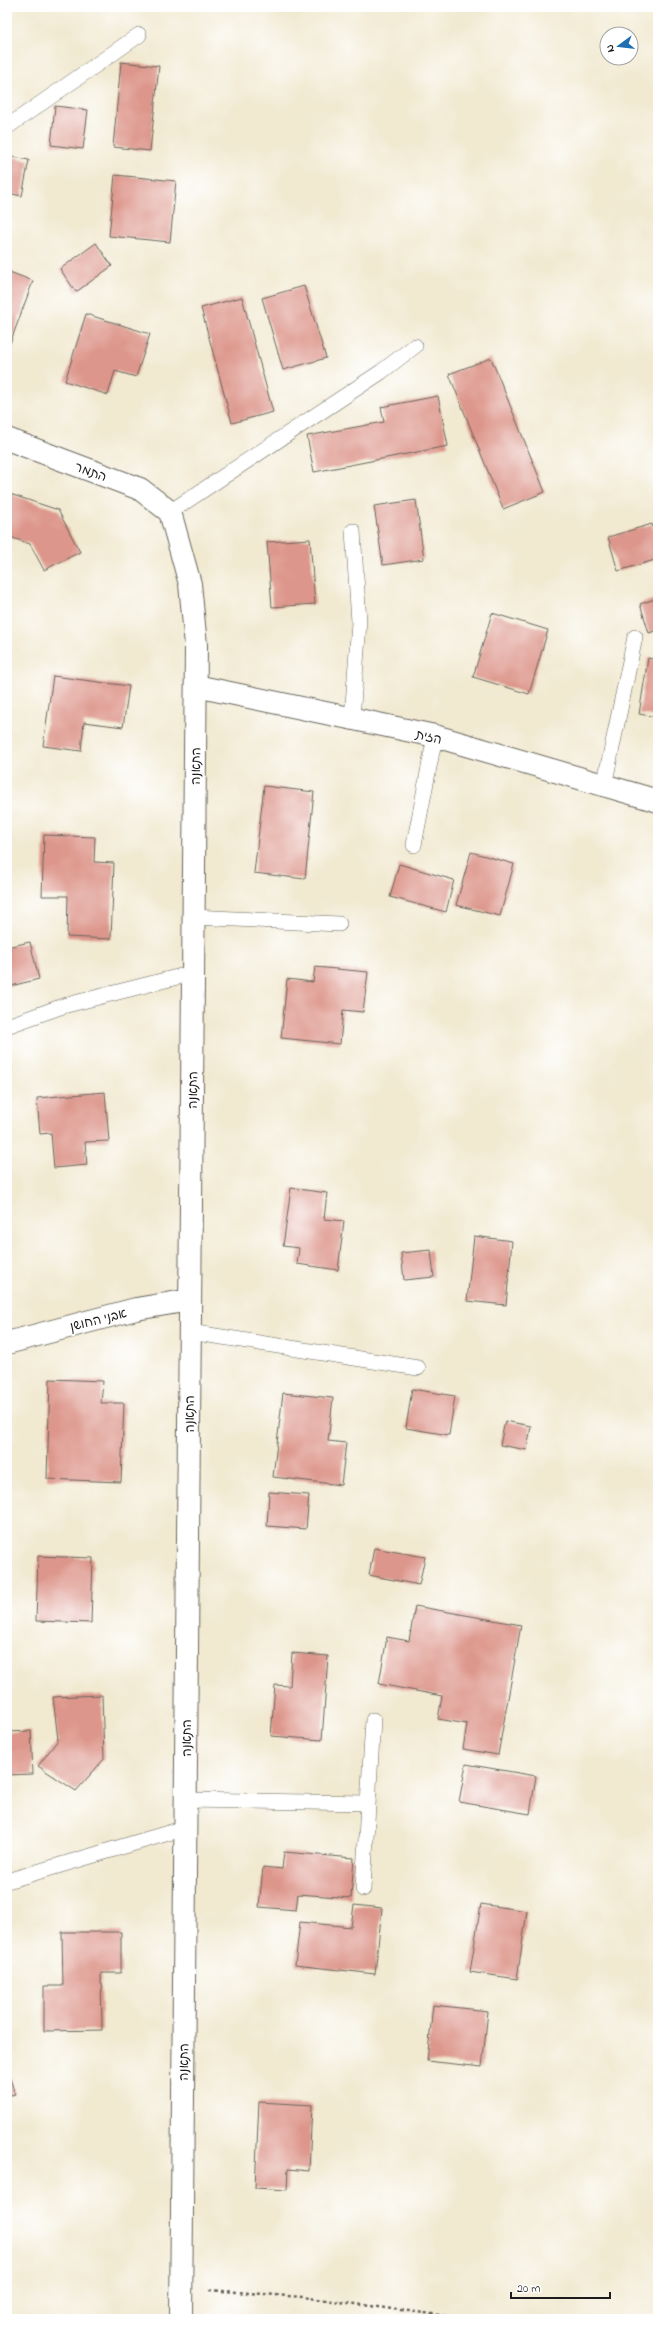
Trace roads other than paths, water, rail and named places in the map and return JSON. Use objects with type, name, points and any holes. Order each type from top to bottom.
[{"type":"street","name":"התמר","points":[[7,439],[140,489],[170,512]]},
{"type":"street","name":"התאנה","points":[[170,512],[190,584],[196,645],[181,2319]]},
{"type":"street","name":"הזית","points":[[196,686],[435,736],[658,801]]},
{"type":"street","name":"אבני החושן","points":[[7,1342],[136,1309],[190,1300]]},
{"type":"lane","points":[[7,127],[139,35]]},
{"type":"lane","points":[[170,512],[381,372],[415,346]]},
{"type":"lane","points":[[352,719],[359,622],[353,530]]},
{"type":"lane","points":[[604,786],[635,637]]},
{"type":"lane","points":[[414,845],[435,736]]},
{"type":"lane","points":[[194,917],[339,924]]},
{"type":"lane","points":[[7,1026],[63,1006],[193,973]]},
{"type":"lane","points":[[190,1332],[418,1368]]},
{"type":"lane","points":[[363,1889],[373,1720]]},
{"type":"lane","points":[[186,1800],[367,1803]]},
{"type":"lane","points":[[7,1881],[185,1828]]}]
